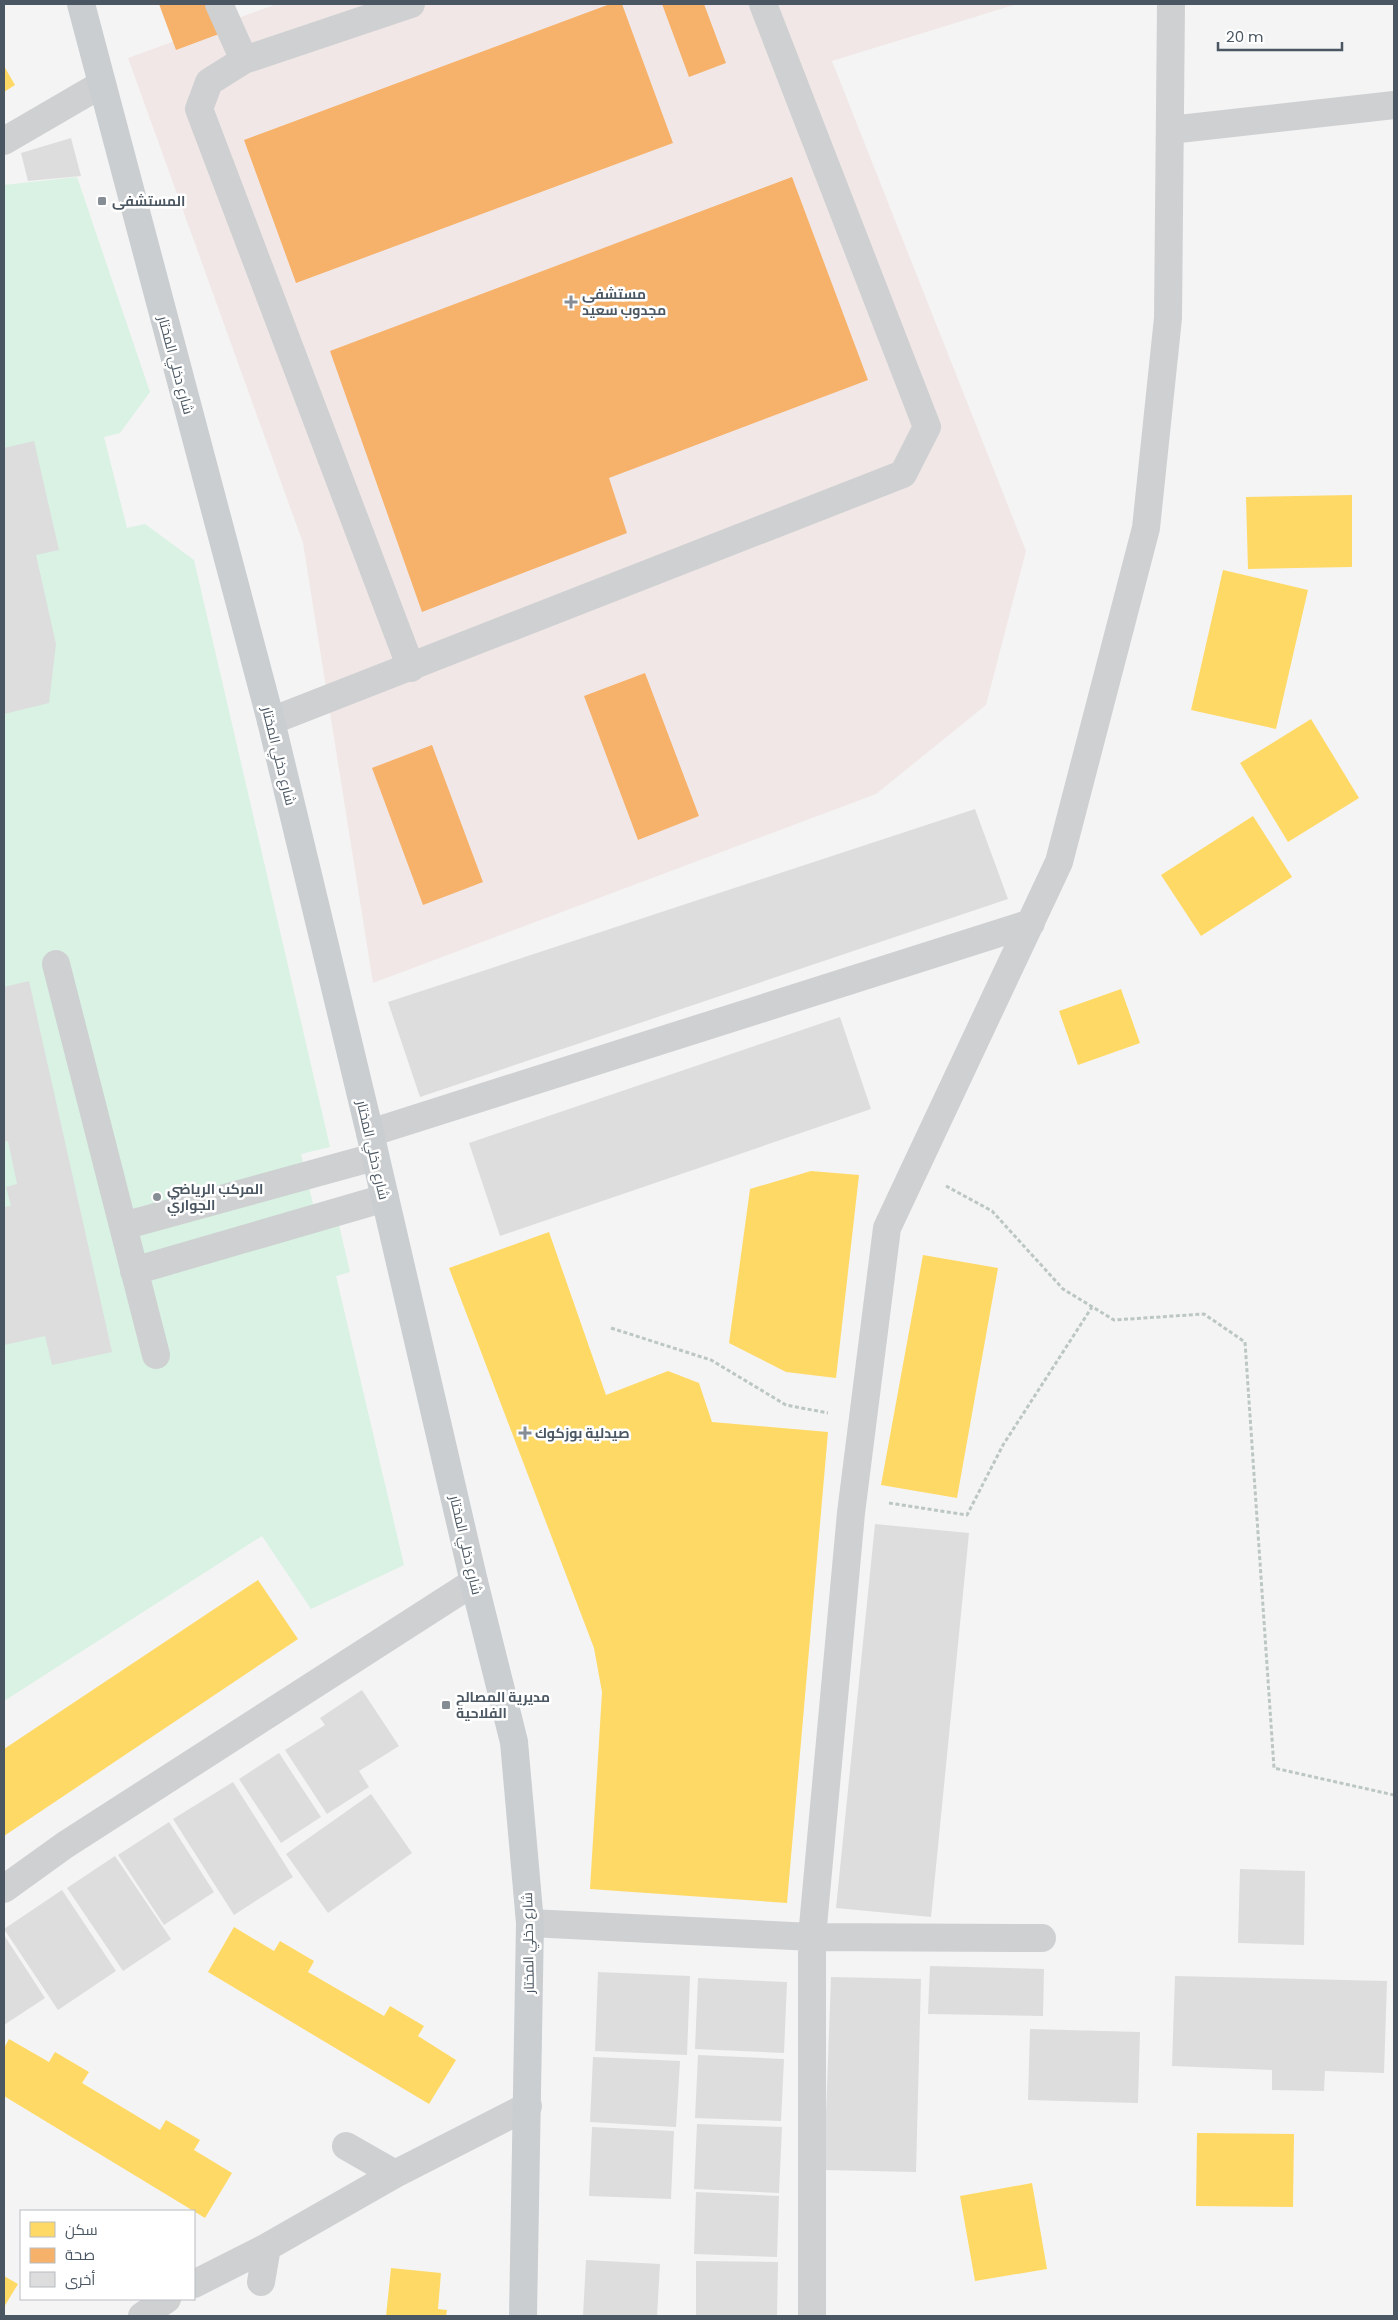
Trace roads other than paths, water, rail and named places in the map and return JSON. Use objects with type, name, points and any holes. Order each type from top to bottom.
[{"type":"main road","name":"شارع دخلي المختار","points":[[81,4],[271,720],[474,1582],[514,1742],[530,1923],[523,2316]]},
{"type":"street","points":[[219,4],[244,60]]},
{"type":"street","points":[[411,4],[244,60],[209,82],[199,109],[411,668]]},
{"type":"street","points":[[271,720],[411,668],[903,474],[928,427],[764,4]]},
{"type":"street","points":[[812,2316],[812,1936],[853,1497],[887,1228],[1059,862],[1146,528],[1168,318],[1171,4]]},
{"type":"street","points":[[4,141],[102,84]]},
{"type":"street","points":[[1170,130],[1394,105]]},
{"type":"street","points":[[123,1226],[372,1145],[1030,923]]},
{"type":"street","points":[[56,964],[156,1355]]},
{"type":"street","points":[[134,1272],[384,1198]]},
{"type":"street","points":[[4,1889],[65,1845],[474,1582]]},
{"type":"street","points":[[530,1923],[812,1936],[1042,1938]]},
{"type":"street","points":[[195,2283],[267,2247],[395,2174],[528,2106]]},
{"type":"street","points":[[346,2146],[395,2174]]},
{"type":"street","points":[[261,2282],[267,2247]]},
{"type":"street","points":[[142,2316],[166,2300]]},
{"type":"place","name":"المستشفى","points":[[102,201]]},
{"type":"place","name":"مستشفى مجدوب سعيد","points":[[571,302]]},
{"type":"place","name":"المركب الرياضي الجواري","points":[[157,1197]]},
{"type":"place","name":"صيدلية بوزكوك","points":[[525,1433]]},
{"type":"place","name":"مديرية المصالح الفلاحية","points":[[446,1705]]}]
